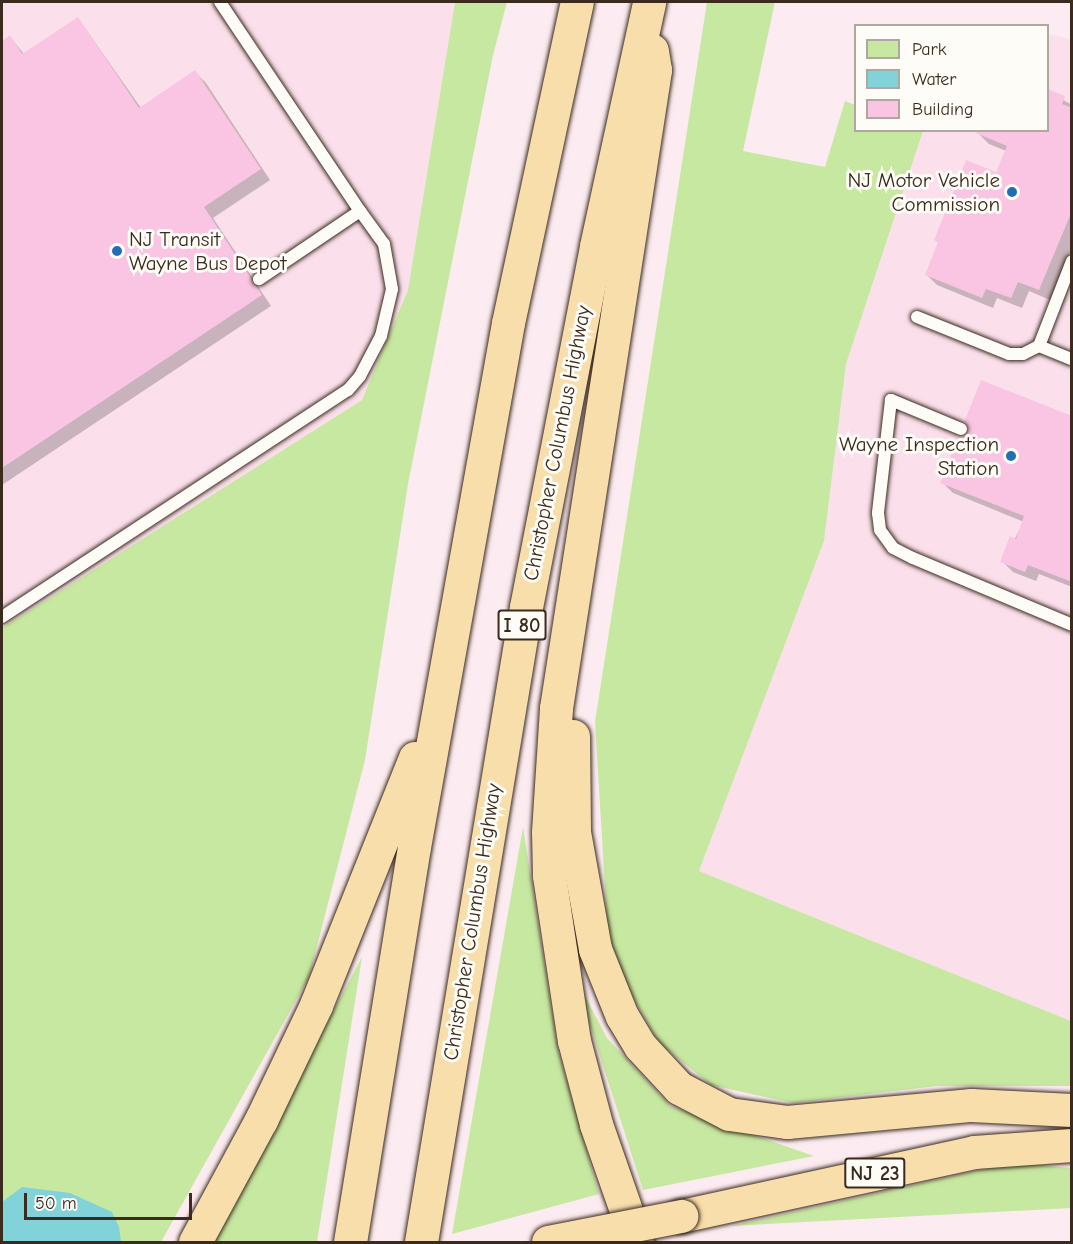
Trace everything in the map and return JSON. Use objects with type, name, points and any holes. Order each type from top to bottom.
[{"type":"highway","points":[[350,1242],[442,691],[508,322],[577,2]]},
{"type":"highway","points":[[637,1242],[582,1073],[549,876],[552,751],[575,582],[655,70],[648,7]]},
{"type":"highway","name":"Christopher Columbus Highway","points":[[421,1242],[524,618],[572,363],[648,7]]},
{"type":"highway","points":[[575,582],[573,790],[579,873],[607,983],[622,1016],[657,1069],[703,1104],[757,1120],[820,1121],[971,1106],[1071,1110]]},
{"type":"highway","points":[[195,1242],[261,1120],[316,1005],[442,691]]},
{"type":"highway","name":"NJ 23","points":[[548,1242],[681,1216],[974,1152],[1071,1146]]},
{"type":"lane","points":[[2,617],[348,390],[360,376],[381,336],[392,289],[384,244],[220,2]]},
{"type":"lane","points":[[259,279],[360,211]]},
{"type":"lane","points":[[917,317],[1009,354],[1023,354],[1040,346],[1071,261]]},
{"type":"lane","points":[[1040,346],[1071,359]]},
{"type":"lane","points":[[961,429],[891,400],[878,513],[880,530],[893,548],[913,558],[1071,625]]},
{"type":"shaded area","name":"NJ Transit Wayne Bus Depot","points":[[2,2],[455,2],[408,290],[362,400],[2,628]]},
{"type":"shaded area","points":[[1049,34],[1071,39],[1071,1021],[699,871],[824,541],[846,364],[923,132],[1049,132]]},
{"type":"green space","points":[[455,2],[507,2],[493,55],[408,484],[365,760],[309,977],[161,1242],[2,1242],[2,628],[362,400],[408,290]]},
{"type":"green space","points":[[707,2],[775,2],[743,151],[825,167],[845,101],[854,105],[854,132],[923,132],[846,364],[824,541],[699,871],[1071,1021],[1071,1086],[937,1086],[793,1103],[711,1085],[659,1043],[609,955],[595,722]]},
{"type":"green space","points":[[523,827],[558,1050],[599,1194],[452,1234]]},
{"type":"green space","points":[[362,957],[317,1242],[211,1242]]},
{"type":"green space","points":[[574,975],[607,1038],[670,1106],[814,1156],[643,1190]]},
{"type":"green space","points":[[1012,1163],[1071,1168],[1071,1208],[731,1226]]},
{"type":"water","points":[[22,1187],[70,1193],[112,1212],[119,1227],[121,1242],[2,1242],[2,1202]]},
{"type":"building","name":"NJ Transit Wayne Bus Depot","points":[[78,17],[139,108],[195,70],[261,169],[204,207],[262,295],[2,468],[2,41],[10,35],[22,54]]},
{"type":"building","name":"NJ Motor Vehicle Commission","points":[[1049,89],[1065,96],[1062,104],[1072,108],[1072,211],[1039,290],[1018,282],[1011,298],[986,289],[982,298],[925,275],[938,242],[934,240],[966,160],[996,172],[1007,146],[976,133],[1049,132]]},
{"type":"building","name":"Wayne Inspection Station","points":[[981,380],[1072,416],[1072,582],[1028,565],[1025,572],[1000,562],[1010,536],[1016,539],[1024,516],[940,483]]},
{"type":"place","name":"NJ Motor Vehicle Commission","points":[[1012,192]]},
{"type":"place","name":"NJ Transit Wayne Bus Depot","points":[[117,251]]},
{"type":"place","name":"Wayne Inspection Station","points":[[1011,456]]}]
